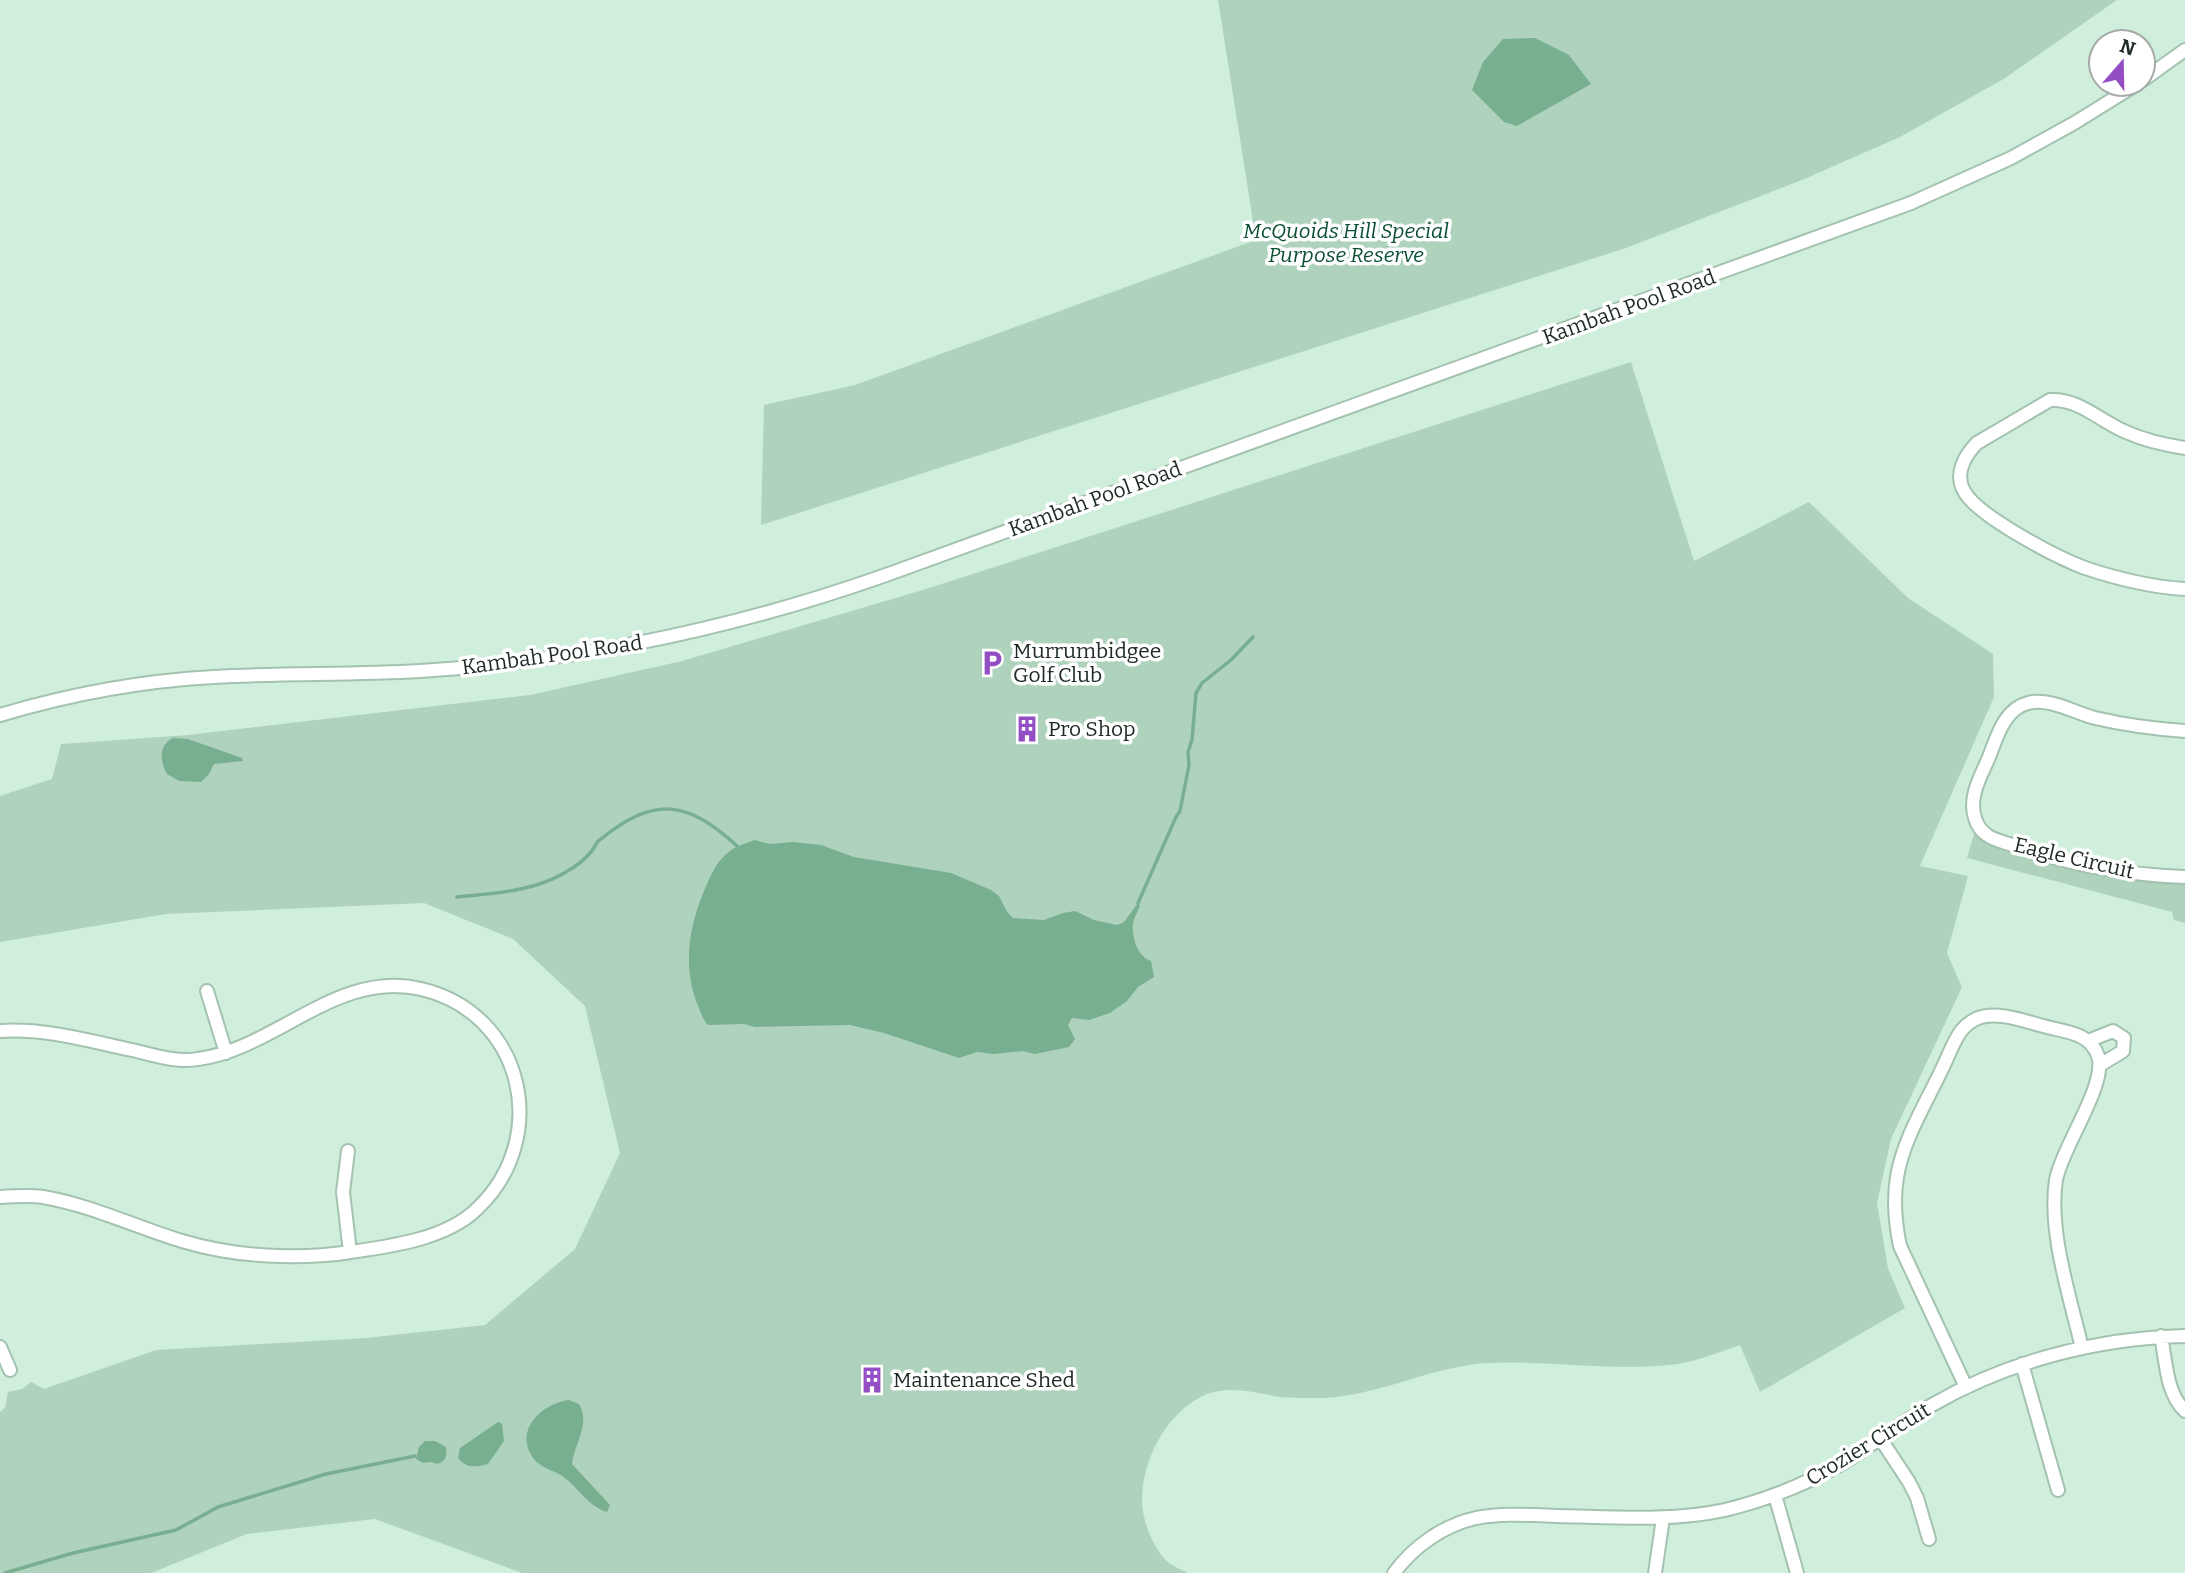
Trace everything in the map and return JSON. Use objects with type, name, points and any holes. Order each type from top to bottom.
[{"type":"street","points":[[2157,70],[2185,50]]},
{"type":"street","name":"Kambah Pool Road","points":[[0,715],[85,694],[183,679],[419,671],[539,660],[701,630],[804,602],[886,575],[1911,204],[2011,158],[2115,98]]},
{"type":"street","points":[[2185,449],[2139,438],[2073,403],[2062,399],[2050,400],[1977,443],[1969,451],[1960,476],[1962,487],[1969,499],[2008,528],[2045,550],[2084,567],[2125,580],[2185,589]]},
{"type":"street","name":"Eagle Circuit","points":[[2185,731],[2140,727],[2105,720],[2043,702],[2026,703],[2015,709],[2003,724],[1975,791],[1973,804],[1979,827],[1986,835],[2001,841],[2047,856],[2099,867],[2185,877]]},
{"type":"street","points":[[0,1031],[64,1035],[174,1060],[194,1060],[226,1053],[358,990],[389,986],[418,988],[456,1002],[479,1018],[502,1048],[515,1075],[519,1100],[519,1126],[509,1165],[495,1189],[476,1210],[454,1225],[391,1245],[350,1252],[279,1255],[232,1251],[187,1242],[69,1203],[35,1196],[0,1197]]},
{"type":"street","points":[[207,991],[226,1053]]},
{"type":"street","points":[[1966,1387],[1900,1246],[1894,1200],[1900,1164],[1908,1141],[1958,1036],[1971,1022],[1993,1015],[2071,1032],[2088,1041],[2098,1054],[2100,1065],[2097,1083],[2063,1154],[2054,1202],[2057,1237],[2082,1348]]},
{"type":"street","points":[[2088,1041],[2113,1031],[2124,1038],[2123,1051],[2100,1065]]},
{"type":"street","points":[[348,1152],[343,1192],[350,1252]]},
{"type":"street","points":[[2161,1336],[2171,1390],[2176,1402],[2185,1411]]},
{"type":"street","name":"Crozier Circuit","points":[[1394,1573],[1428,1540],[1443,1530],[1475,1518],[1502,1515],[1663,1518],[1722,1510],[1775,1495],[1811,1480],[1932,1405],[1966,1387],[2022,1364],[2082,1348],[2161,1336],[2185,1336]]},
{"type":"street","points":[[0,1346],[10,1370]]},
{"type":"street","points":[[2022,1364],[2058,1490]]},
{"type":"street","points":[[1880,1438],[1909,1482],[1929,1539]]},
{"type":"street","points":[[1775,1495],[1797,1573]]},
{"type":"street","points":[[1655,1573],[1663,1518]]},
{"type":"green space","name":"McQuoids Hill Special Purpose Reserve","points":[[1218,0],[2117,0],[2002,80],[1900,137],[1802,180],[1626,248],[761,525],[764,405],[855,385],[1256,240]]},
{"type":"green space","name":"Murrumbidgee Golf Club","points":[[1631,362],[1694,561],[1809,502],[1908,598],[1993,654],[1994,697],[1920,866],[1968,876],[1947,953],[1962,987],[1891,1139],[1877,1203],[1888,1268],[1905,1308],[1760,1392],[1740,1345],[1696,1360],[1647,1367],[1510,1362],[1467,1365],[1365,1392],[1323,1398],[1280,1397],[1234,1390],[1207,1394],[1180,1412],[1169,1424],[1152,1453],[1143,1485],[1143,1509],[1154,1543],[1169,1563],[1188,1573],[522,1573],[375,1519],[247,1534],[151,1573],[0,1573],[0,1412],[5,1408],[8,1392],[22,1389],[31,1382],[44,1389],[156,1350],[366,1338],[485,1325],[575,1249],[620,1153],[585,1006],[513,939],[424,903],[166,914],[0,942],[0,796],[52,779],[61,744],[188,735],[530,695],[682,661],[926,589]]},
{"type":"green space","points":[[1974,834],[2067,867],[2185,884],[2185,923],[2174,920],[2172,912],[1967,858]]},
{"type":"shaded area","points":[[1535,38],[1569,55],[1591,84],[1517,126],[1504,122],[1472,90],[1483,62],[1503,39]]},
{"type":"shaded area","points":[[173,738],[188,739],[242,758],[243,761],[214,764],[201,782],[179,781],[167,774],[162,759],[165,745]]},
{"type":"shaded area","points":[[754,840],[770,844],[793,842],[821,845],[854,857],[951,873],[991,890],[999,896],[1013,918],[1044,920],[1075,911],[1094,920],[1117,925],[1124,922],[1138,903],[1140,906],[1133,925],[1134,938],[1137,948],[1151,961],[1154,977],[1138,987],[1127,1001],[1110,1013],[1089,1020],[1072,1018],[1068,1025],[1075,1039],[1069,1047],[1035,1054],[1022,1051],[994,1054],[977,1052],[959,1058],[884,1033],[850,1025],[708,1025],[692,987],[689,959],[691,932],[714,870],[733,849]]},
{"type":"shaded area","points":[[569,1400],[579,1404],[583,1419],[572,1464],[610,1505],[607,1512],[589,1502],[565,1478],[536,1461],[528,1448],[529,1428],[534,1420],[550,1406]]},
{"type":"shaded area","points":[[498,1422],[502,1424],[504,1441],[488,1464],[472,1466],[461,1462],[458,1458],[460,1448]]},
{"type":"shaded area","points":[[425,1441],[435,1441],[446,1447],[444,1460],[437,1464],[423,1463],[416,1459],[419,1447]]},
{"type":"waterway","points":[[1138,903],[1180,811],[1189,765],[1188,752],[1192,740],[1196,693],[1202,683],[1231,660],[1253,637]]},
{"type":"waterway","points":[[457,897],[513,890],[553,879],[580,863],[599,840],[620,825],[638,815],[655,810],[671,809],[703,820],[737,846]]},
{"type":"waterway","points":[[5,1573],[73,1553],[176,1530],[218,1507],[326,1474],[415,1456]]},
{"type":"place","name":"Murrumbidgee Golf Club","points":[[992,663]]},
{"type":"place","name":"Pro Shop","points":[[1027,729]]},
{"type":"place","name":"Maintenance Shed","points":[[872,1380]]}]
